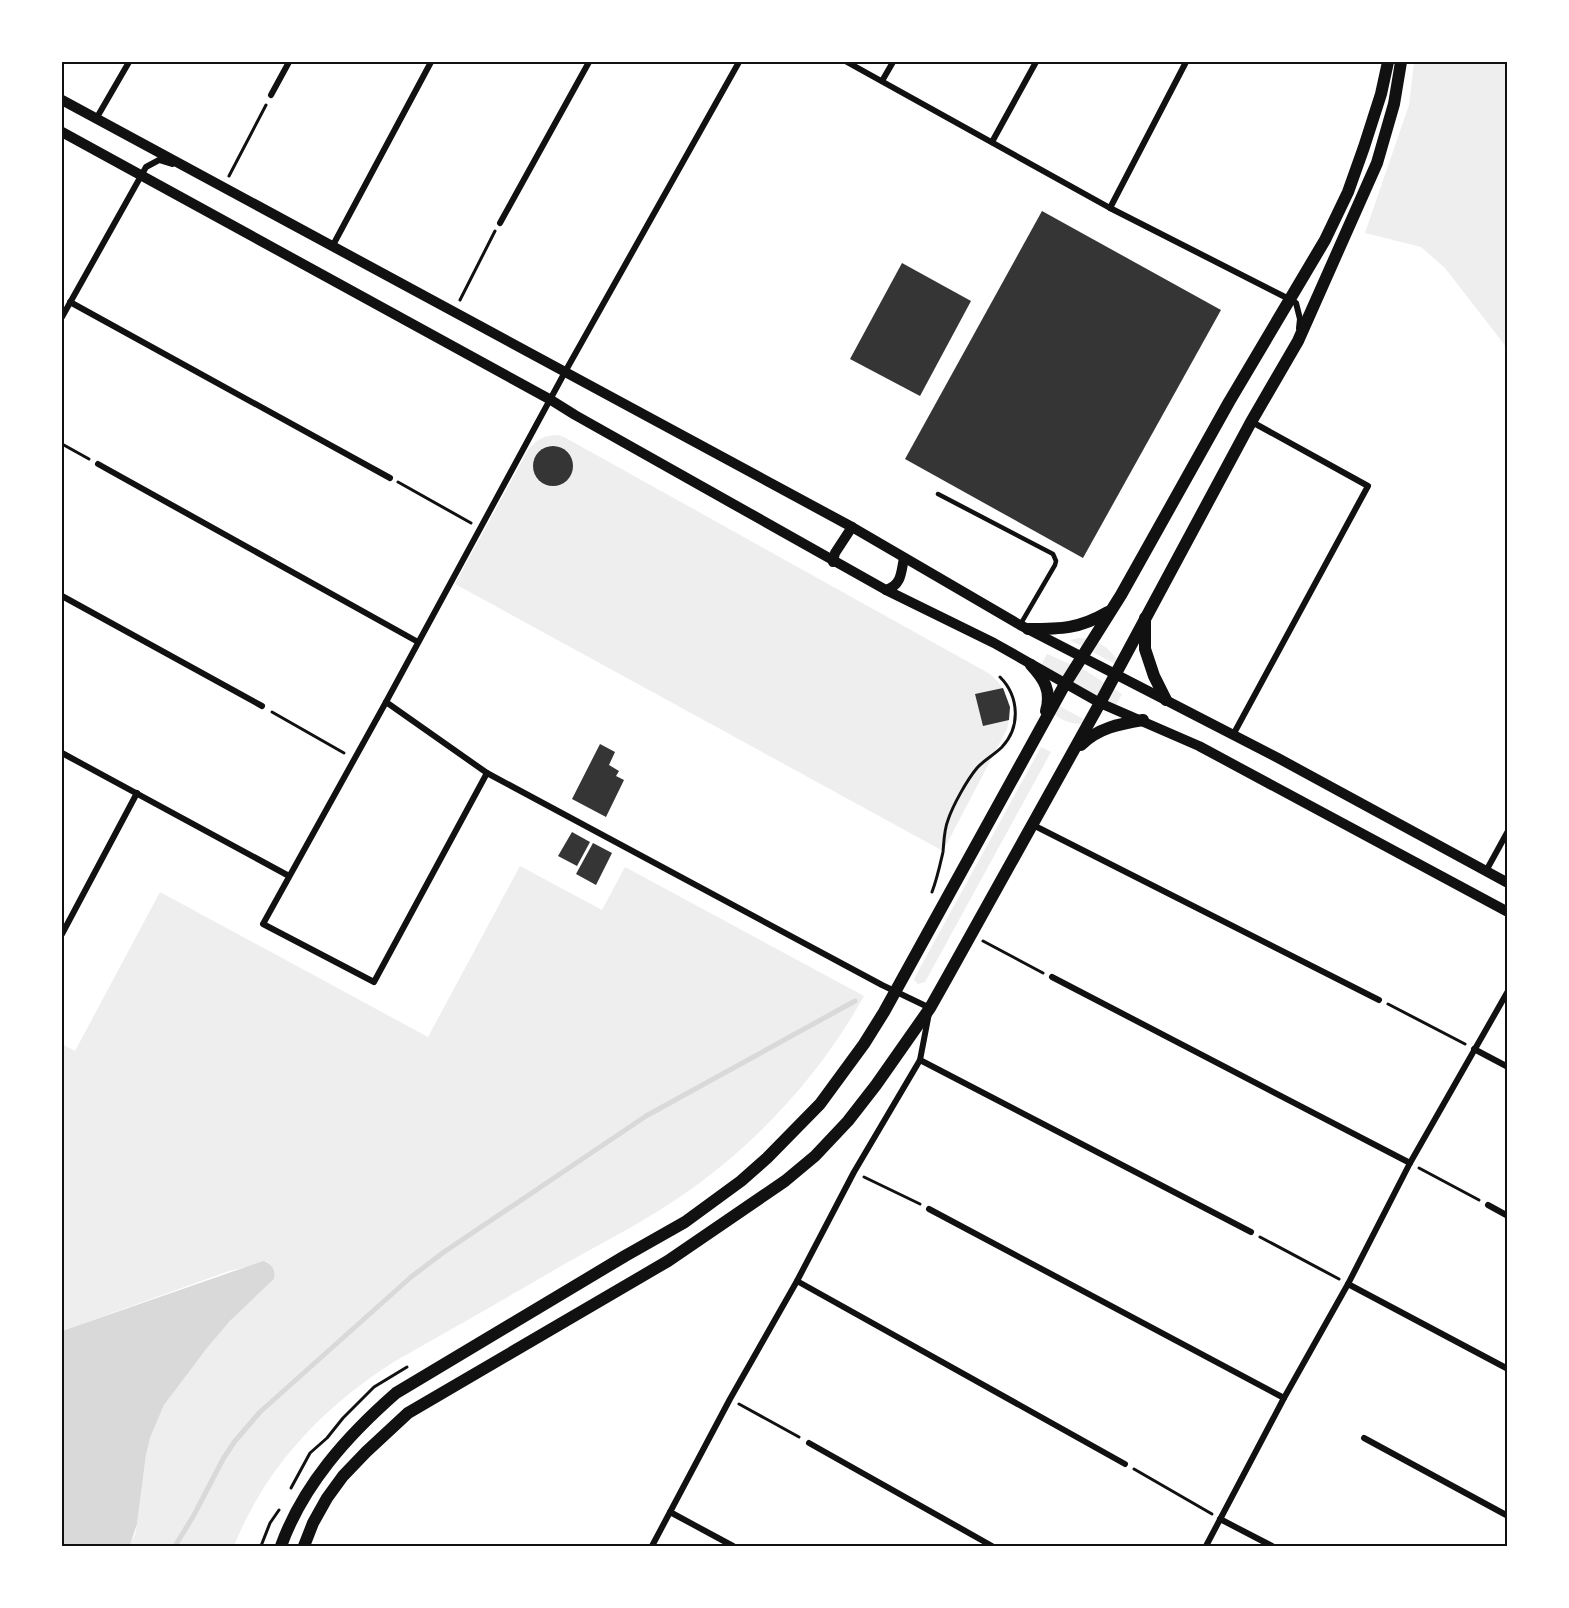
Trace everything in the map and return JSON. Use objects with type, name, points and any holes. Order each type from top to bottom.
[{"type":"main road","points":[[281,1546],[302,1501],[323,1469],[370,1416],[396,1393],[685,1222],[741,1181],[767,1158],[820,1104],[843,1075],[895,992],[1065,684],[1111,610],[1229,402],[1325,240],[1348,192],[1381,94],[1388,62]]},
{"type":"main road","points":[[304,1546],[313,1523],[343,1476],[408,1413],[637,1277],[668,1261],[785,1182],[808,1162],[855,1112],[876,1085],[930,1008],[1100,703],[1251,422],[1298,341],[1377,163],[1394,104],[1401,62]]},
{"type":"main road","points":[[1024,627],[1062,629],[1089,623],[1111,610]]},
{"type":"main road","points":[[1145,617],[1145,649],[1154,676],[1166,700]]},
{"type":"main road","points":[[1031,665],[1048,688],[1048,702],[1040,729]]},
{"type":"main road","points":[[1073,752],[1089,737],[1113,724],[1143,720]]},
{"type":"street","points":[[96,119],[129,62]]},
{"type":"street","points":[[271,95],[289,62]]},
{"type":"street","points":[[332,247],[431,62]]},
{"type":"street","points":[[500,223],[589,62]]},
{"type":"street","points":[[487,773],[374,982],[263,924],[565,372],[739,62]]},
{"type":"street","points":[[847,62],[1110,208],[1296,303],[1300,319],[1298,341]]},
{"type":"street","points":[[882,81],[893,62]]},
{"type":"street","points":[[992,142],[1036,62]]},
{"type":"street","points":[[1110,208],[1186,62]]},
{"type":"street","points":[[63,105],[96,119],[852,527],[1024,627],[1233,735],[1508,883]]},
{"type":"street","points":[[62,132],[551,400],[833,562],[994,644],[1100,703],[1199,746],[1508,912]]},
{"type":"street","points":[[62,317],[146,168],[159,160],[184,167]]},
{"type":"street","points":[[70,302],[390,478]]},
{"type":"street","points":[[1233,735],[1368,486],[1251,422]]},
{"type":"street","points":[[98,464],[418,642]]},
{"type":"street","points":[[833,562],[835,553],[852,527]]},
{"type":"street","points":[[886,590],[895,587],[900,579],[904,558]]},
{"type":"street","points":[[62,596],[262,706]]},
{"type":"street","points":[[386,702],[487,773],[895,992],[930,1008],[920,1060],[854,1172],[652,1546]]},
{"type":"street","points":[[62,753],[289,876]]},
{"type":"street","points":[[62,934],[137,793]]},
{"type":"street","points":[[1033,825],[1379,1000]]},
{"type":"street","points":[[1486,871],[1508,831]]},
{"type":"street","points":[[1052,977],[1410,1162]]},
{"type":"street","points":[[1206,1546],[1284,1398],[1348,1284],[1410,1162],[1508,990]]},
{"type":"street","points":[[1474,1049],[1508,1067]]},
{"type":"street","points":[[920,1060],[1251,1232]]},
{"type":"street","points":[[1488,1205],[1508,1216]]},
{"type":"street","points":[[928,1209],[1284,1398]]},
{"type":"street","points":[[797,1281],[1125,1464]]},
{"type":"street","points":[[1348,1284],[1508,1369]]},
{"type":"street","points":[[1364,1438],[1508,1516]]},
{"type":"street","points":[[809,1443],[992,1546]]},
{"type":"street","points":[[670,1512],[733,1546]]},
{"type":"street","points":[[1220,1519],[1272,1546]]},
{"type":"lane","points":[[938,494],[1053,554],[1055,565],[1024,627]]},
{"type":"path","points":[[222,188],[271,95]]},
{"type":"path","points":[[454,312],[500,223]]},
{"type":"path","points":[[62,444],[98,464]]},
{"type":"path","points":[[390,478],[480,529]]},
{"type":"path","points":[[930,898],[940,865],[948,819],[973,773],[1002,747],[1013,728],[1014,699],[1000,677]]},
{"type":"path","points":[[262,706],[354,759]]},
{"type":"path","points":[[971,934],[1052,977]]},
{"type":"path","points":[[1379,1000],[1474,1049]]},
{"type":"path","points":[[1410,1162],[1488,1205]]},
{"type":"path","points":[[854,1172],[928,1209]]},
{"type":"path","points":[[1251,1232],[1348,1284]]},
{"type":"path","points":[[287,1497],[310,1454],[343,1418],[374,1387],[408,1367]]},
{"type":"path","points":[[730,1399],[809,1443]]},
{"type":"path","points":[[1125,1464],[1220,1519]]},
{"type":"path","points":[[261,1546],[270,1523],[282,1505]]},
{"type":"shaded area","points":[[1414,62],[1507,62],[1507,348],[1445,268],[1421,247],[1365,233],[1409,105]]},
{"type":"shaded area","points":[[558,435],[990,674],[996,680],[1005,692],[1009,706],[1007,729],[943,851],[455,584],[528,450],[541,439]]},
{"type":"shaded area","points":[[1079,638],[1093,640],[1104,646],[1121,667],[1070,640]]},
{"type":"shaded area","points":[[1047,654],[1086,671],[1122,694],[1114,709],[1039,669]]},
{"type":"shaded area","points":[[1040,696],[1091,723],[1075,723],[1061,719],[1049,710]]},
{"type":"shaded area","points":[[1041,747],[1051,752],[925,982],[918,984],[914,980],[915,977]]},
{"type":"shaded area","points":[[520,866],[602,910],[625,867],[864,996],[829,1051],[788,1102],[741,1149],[716,1170],[674,1201],[643,1220],[392,1363],[366,1381],[319,1420],[298,1442],[262,1491],[234,1546],[128,1546],[135,1535],[150,1438],[164,1405],[230,1321],[271,1282],[274,1269],[268,1262],[229,1271],[62,1331],[62,1044],[75,1051],[160,892],[428,1037]]},
{"type":"shaded area","points":[[263,1261],[273,1267],[274,1279],[230,1321],[164,1405],[150,1438],[137,1524],[130,1545],[62,1546],[62,1331]]},
{"type":"building","points":[[1042,211],[1221,310],[1083,558],[905,459]]},
{"type":"building","points":[[902,263],[971,301],[920,396],[850,359]]},
{"type":"building","points":[[553,446],[561,447],[567,452],[572,458],[572,474],[567,480],[561,485],[553,486],[545,485],[539,480],[534,474],[533,466],[534,458],[539,452],[545,447]]},
{"type":"building","points":[[1003,688],[1010,707],[1009,720],[983,726],[975,694]]},
{"type":"building","points":[[600,744],[615,752],[609,765],[619,771],[616,776],[624,780],[606,817],[572,799]]},
{"type":"building","points":[[572,832],[590,842],[577,866],[558,856]]},
{"type":"building","points":[[593,843],[612,853],[596,885],[576,874]]},
{"type":"waterway","points":[[175,1546],[223,1459],[260,1412],[411,1277],[444,1252],[646,1116],[855,1001]]}]
